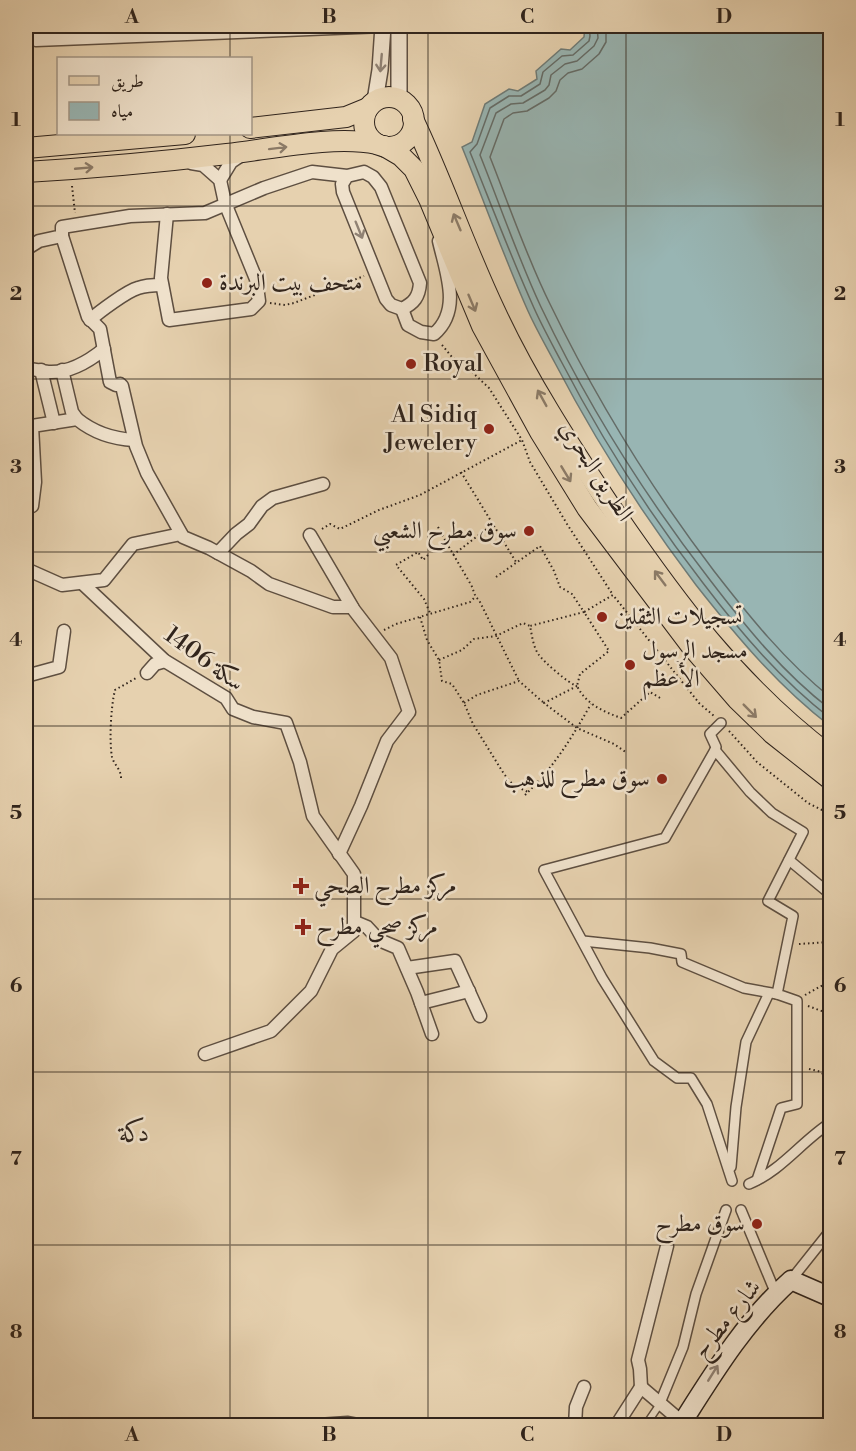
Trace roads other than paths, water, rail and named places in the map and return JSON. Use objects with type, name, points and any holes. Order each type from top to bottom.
[{"type":"main road","points":[[26,172],[178,160],[358,140],[392,146],[406,140],[413,126],[413,119],[411,111],[399,99],[387,97],[345,117],[252,128]]},
{"type":"main road","points":[[371,105],[364,116],[366,132],[381,145]]},
{"type":"main road","name":"الطريق البحري","points":[[413,119],[495,312],[553,418],[595,483],[651,565],[698,628],[738,674],[779,715],[831,756]]},
{"type":"main road","points":[[26,148],[174,135]]},
{"type":"main road","name":"الطريق البحري","points":[[381,145],[401,156],[414,169],[429,199],[482,326],[540,432],[587,508],[646,589],[737,699],[773,734],[831,779]]},
{"type":"main road","name":"شارع مطرح","points":[[682,1424],[722,1359],[776,1294],[791,1280],[831,1297]]},
{"type":"street","points":[[37,26],[36,40],[383,26],[380,70],[371,105]]},
{"type":"street","points":[[399,26],[399,99]]},
{"type":"street","points":[[220,180],[231,162],[246,152]]},
{"type":"street","points":[[167,214],[161,278],[169,320],[251,309],[260,301],[256,279],[225,203],[220,180],[203,165],[178,160]]},
{"type":"street","points":[[347,176],[342,184],[343,192],[386,299],[391,305],[402,309],[411,305],[419,295],[420,283],[385,198],[373,177],[363,172],[347,176],[312,172],[225,203],[205,213],[130,216],[63,227],[62,236],[90,320],[100,329],[110,382],[120,384],[124,390],[134,440],[147,473],[183,537],[251,571],[269,584],[333,607],[352,607]]},
{"type":"street","points":[[402,309],[408,325],[421,332],[434,333],[442,327],[451,307],[450,288],[429,199]]},
{"type":"street","points":[[26,249],[39,241],[62,236]]},
{"type":"street","points":[[90,320],[135,288],[162,285]]},
{"type":"street","points":[[26,369],[41,370],[47,373],[76,368],[104,349]]},
{"type":"street","points":[[41,370],[54,423]]},
{"type":"street","points":[[62,370],[72,412],[77,419],[87,427],[112,436],[134,440]]},
{"type":"street","points":[[26,506],[32,506],[35,482],[32,426],[77,419]]},
{"type":"street","points":[[218,553],[249,524],[262,506],[273,498],[323,484]]},
{"type":"street","points":[[206,1054],[271,1031],[311,992],[332,949],[354,931],[354,874],[339,854],[387,741],[409,712],[391,658],[352,607],[313,533]]},
{"type":"street","points":[[26,572],[62,585],[104,580],[133,544],[181,534]]},
{"type":"street","name":"1406 سكة","points":[[82,583],[165,661],[226,698],[233,709],[253,717],[286,723],[300,762],[313,816],[339,854]]},
{"type":"street","points":[[26,676],[59,667],[64,632]]},
{"type":"street","points":[[147,673],[155,664],[165,661]]},
{"type":"street","points":[[715,750],[750,792],[772,813],[803,832],[768,900],[793,916],[773,993],[746,1042],[736,1107],[731,1177],[707,1104],[691,1078],[677,1078],[654,1060],[602,978],[544,870],[665,838],[715,750],[716,747],[710,734],[721,723]]},
{"type":"street","points":[[789,860],[831,894]]},
{"type":"street","points":[[355,922],[367,927],[379,940],[398,948],[432,1034]]},
{"type":"street","points":[[583,941],[650,948],[681,954],[682,962],[744,988],[773,993],[797,1001],[797,1104],[781,1108],[753,1182],[778,1166],[831,1123]]},
{"type":"street","points":[[407,968],[455,961],[480,1016]]},
{"type":"street","points":[[421,1003],[469,991]]},
{"type":"street","points":[[741,1209],[776,1294]]},
{"type":"street","points":[[660,1403],[683,1347],[696,1294],[726,1210]]},
{"type":"street","points":[[791,1280],[831,1231]]},
{"type":"street","points":[[616,1425],[641,1387],[638,1360],[667,1246]]},
{"type":"street","points":[[575,1425],[576,1407],[584,1387]]},
{"type":"street","points":[[641,1387],[682,1424]]},
{"type":"street","points":[[303,1425],[348,1423],[364,1425]]},
{"type":"lane","points":[[645,1425],[660,1403]]},
{"type":"water","points":[[585,26],[830,26],[830,726],[776,678],[727,623],[676,559],[621,477],[587,421],[531,318],[462,147],[472,142],[485,104],[509,89],[518,91],[537,79],[536,71],[561,49],[570,50],[584,37]]},
{"type":"place","name":"متحف بيت البرندة","points":[[207,283]]},
{"type":"place","name":"Royal","points":[[411,364]]},
{"type":"place","name":"Al Sidiq Jewelery","points":[[489,429]]},
{"type":"place","name":"سوق مطرح الشعبي","points":[[529,531]]},
{"type":"place","name":"تسجيلات الثقلين","points":[[602,617]]},
{"type":"place","name":"مسجد الرسول الأعظم","points":[[630,665]]},
{"type":"place","name":"سوق مطرح للذهب","points":[[662,779]]},
{"type":"place","name":"مركز مطرح الصحي","points":[[301,886]]},
{"type":"place","name":"مركز صحي مطرح","points":[[303,927]]},
{"type":"place","name":"سوق مطرح","points":[[757,1224]]},
{"type":"district","name":"دكة","points":[[134,1133]]}]
